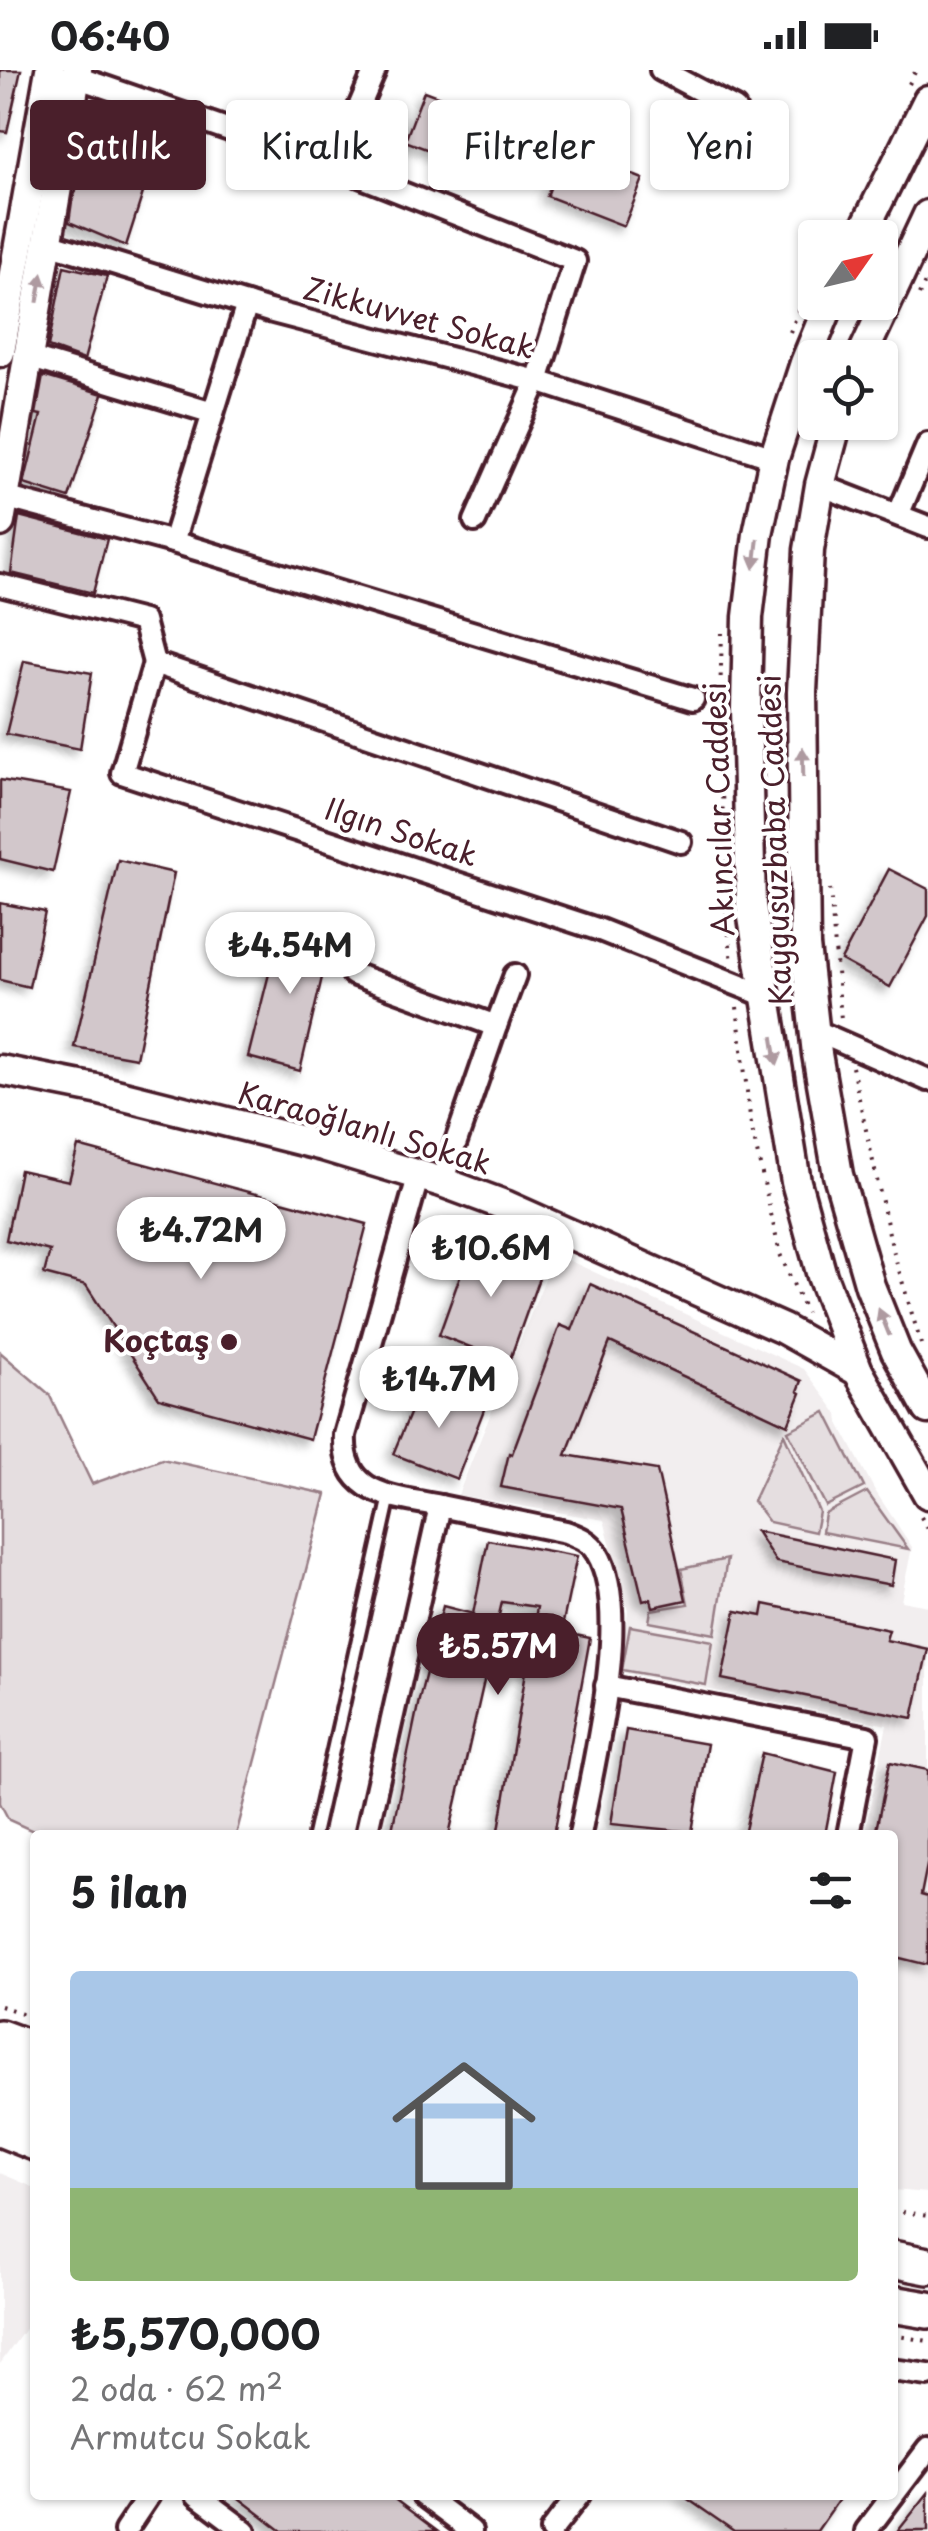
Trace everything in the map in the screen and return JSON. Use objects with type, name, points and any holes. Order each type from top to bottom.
[{"type":"highway","points":[[0,2038],[30,2050]]},
{"type":"highway","points":[[0,2068],[30,2079]]},
{"type":"highway","points":[[0,2101],[30,2112]]},
{"type":"highway","points":[[0,2128],[30,2140]]},
{"type":"highway","points":[[898,2260],[928,2266]]},
{"type":"highway","points":[[898,2305],[928,2310]]},
{"type":"main road","points":[[2,509],[14,355],[10,228],[68,72]]},
{"type":"main road","points":[[14,355],[48,244],[68,72]]},
{"type":"main road","points":[[869,220],[928,100]]},
{"type":"main road","points":[[869,340],[928,215]]},
{"type":"main road","name":"Akıncılar Caddesi","points":[[823,320],[774,458],[758,534],[748,617],[746,812],[752,905],[796,1182],[822,1276],[858,1371]]},
{"type":"main road","points":[[820,484],[832,440]]},
{"type":"main road","name":"Kaygusuzbaba Caddesi","points":[[820,484],[809,550],[802,692],[806,946],[814,1030],[838,1175],[870,1286],[896,1351],[928,1409]]},
{"type":"main road","name":"Karaoğlanlı Sokak","points":[[0,1070],[191,1113],[430,1178],[506,1206],[783,1329],[858,1371]]},
{"type":"main road","points":[[858,1371],[928,1494]]},
{"type":"street","points":[[362,100],[375,70]]},
{"type":"street","points":[[661,70],[718,100]]},
{"type":"street","points":[[68,72],[226,128]]},
{"type":"street","points":[[395,190],[576,261],[537,381],[475,521]]},
{"type":"street","name":"Zikkuvvet Sokak","points":[[48,244],[246,304],[537,381],[774,458]]},
{"type":"street","points":[[173,542],[246,304]]},
{"type":"street","points":[[14,355],[213,413]]},
{"type":"street","points":[[899,513],[928,444]]},
{"type":"street","points":[[820,484],[928,527]]},
{"type":"street","points":[[2,509],[173,542],[693,699]]},
{"type":"street","points":[[0,585],[143,621],[154,663],[681,842]]},
{"type":"street","name":"Ilgın Sokak","points":[[154,663],[122,773],[600,930],[766,996]]},
{"type":"street","points":[[353,974],[496,1026]]},
{"type":"street","points":[[516,975],[430,1178],[345,1435],[344,1452],[359,1482],[390,1496],[566,1532],[586,1540],[598,1553],[610,1594],[612,1620],[606,1686],[581,1830]]},
{"type":"street","points":[[814,1030],[928,1080]]},
{"type":"street","points":[[367,1830],[440,1506]]},
{"type":"street","points":[[606,1686],[867,1737],[849,1830]]},
{"type":"street","points":[[898,2371],[928,2376]]},
{"type":"street","points":[[898,2488],[928,2448]]},
{"type":"street","points":[[125,2531],[146,2500]]},
{"type":"street","points":[[204,2500],[245,2531]]},
{"type":"street","points":[[430,2500],[471,2531]]},
{"type":"street","points":[[551,2531],[575,2500]]},
{"type":"street","points":[[866,2531],[889,2500]]},
{"type":"lane","points":[[315,1830],[390,1496]]},
{"type":"path","points":[[830,886],[846,1042],[892,1247],[925,1358]]},
{"type":"path","points":[[0,2006],[30,2015]]},
{"type":"path","points":[[898,2211],[928,2216]]},
{"type":"path","points":[[898,2336],[928,2341]]},
{"type":"shaded area","points":[[555,1254],[804,1369],[838,1414],[874,1489],[912,1547],[901,1601],[928,1606],[928,2193],[898,2190],[898,1830],[865,1830],[887,1725],[619,1672],[628,1611],[604,1520],[458,1495]]},
{"type":"shaded area","points":[[0,1352],[49,1394],[92,1484],[162,1459],[326,1494],[237,1830],[31,1830],[9,1820],[0,1803]]},
{"type":"shaded area","points":[[826,1412],[864,1487],[826,1506],[788,1431]]},
{"type":"shaded area","points":[[784,1434],[819,1512],[815,1532],[769,1522],[753,1501]]},
{"type":"shaded area","points":[[867,1492],[908,1549],[822,1532],[825,1514]]},
{"type":"shaded area","points":[[727,1559],[715,1634],[649,1622],[651,1610],[688,1604],[681,1569]]},
{"type":"shaded area","points":[[630,1626],[713,1641],[706,1685],[622,1670]]},
{"type":"shaded area","points":[[0,2173],[30,2186],[30,2322],[0,2364]]},
{"type":"building","points":[[0,70],[21,70],[7,132],[0,131]]},
{"type":"building","points":[[424,91],[448,100],[428,100],[428,150],[408,142]]},
{"type":"building","points":[[630,174],[643,179],[624,226],[547,196],[549,190],[630,190]]},
{"type":"building","points":[[76,190],[143,193],[126,246],[69,222]]},
{"type":"building","points":[[64,266],[107,276],[84,360],[48,347]]},
{"type":"building","points":[[43,376],[103,394],[69,498],[24,484],[41,415],[36,414]]},
{"type":"building","points":[[19,516],[107,539],[93,593],[11,573]]},
{"type":"building","points":[[24,661],[92,673],[80,749],[6,734]]},
{"type":"building","points":[[0,780],[71,792],[53,872],[0,859]]},
{"type":"building","points":[[118,860],[174,873],[136,1058],[74,1047]]},
{"type":"building","points":[[889,869],[928,889],[928,916],[890,987],[841,960]]},
{"type":"building","points":[[0,903],[45,912],[29,987],[0,980]]},
{"type":"building","points":[[282,922],[332,935],[300,1071],[248,1057]]},
{"type":"building","name":"Koçtaş","points":[[78,1146],[367,1224],[310,1439],[159,1398],[86,1285],[44,1274],[50,1251],[6,1240],[20,1170],[69,1181]]},
{"type":"building","points":[[474,1237],[544,1264],[509,1362],[439,1335]]},
{"type":"building","points":[[590,1284],[802,1381],[788,1425],[610,1342],[566,1455],[657,1470],[686,1600],[653,1607],[651,1599],[643,1601],[621,1509],[501,1487],[509,1453],[512,1454],[560,1325],[572,1330]]},
{"type":"building","points":[[423,1383],[485,1407],[457,1479],[393,1454]]},
{"type":"building","points":[[756,1531],[895,1560],[891,1585],[776,1562]]},
{"type":"building","points":[[488,1540],[577,1556],[561,1632],[590,1638],[555,1830],[499,1830],[537,1607],[502,1602],[450,1830],[392,1830],[443,1606],[473,1614]]},
{"type":"building","points":[[764,1604],[889,1630],[886,1640],[928,1649],[913,1718],[722,1679],[736,1611],[762,1616]]},
{"type":"building","points":[[626,1730],[707,1744],[692,1830],[611,1824]]},
{"type":"building","points":[[762,1753],[837,1772],[826,1830],[745,1830]]},
{"type":"building","points":[[890,1762],[928,1770],[928,1860],[921,1895],[928,1897],[928,1965],[898,1958],[898,1830],[876,1830]]},
{"type":"building","points":[[928,2493],[928,2531],[898,2531]]},
{"type":"building","points":[[242,2500],[396,2500],[437,2531],[282,2531]]},
{"type":"building","points":[[689,2500],[839,2500],[817,2531],[734,2531]]},
{"type":"place","name":"Koçtaş","points":[[229,1342]]}]
